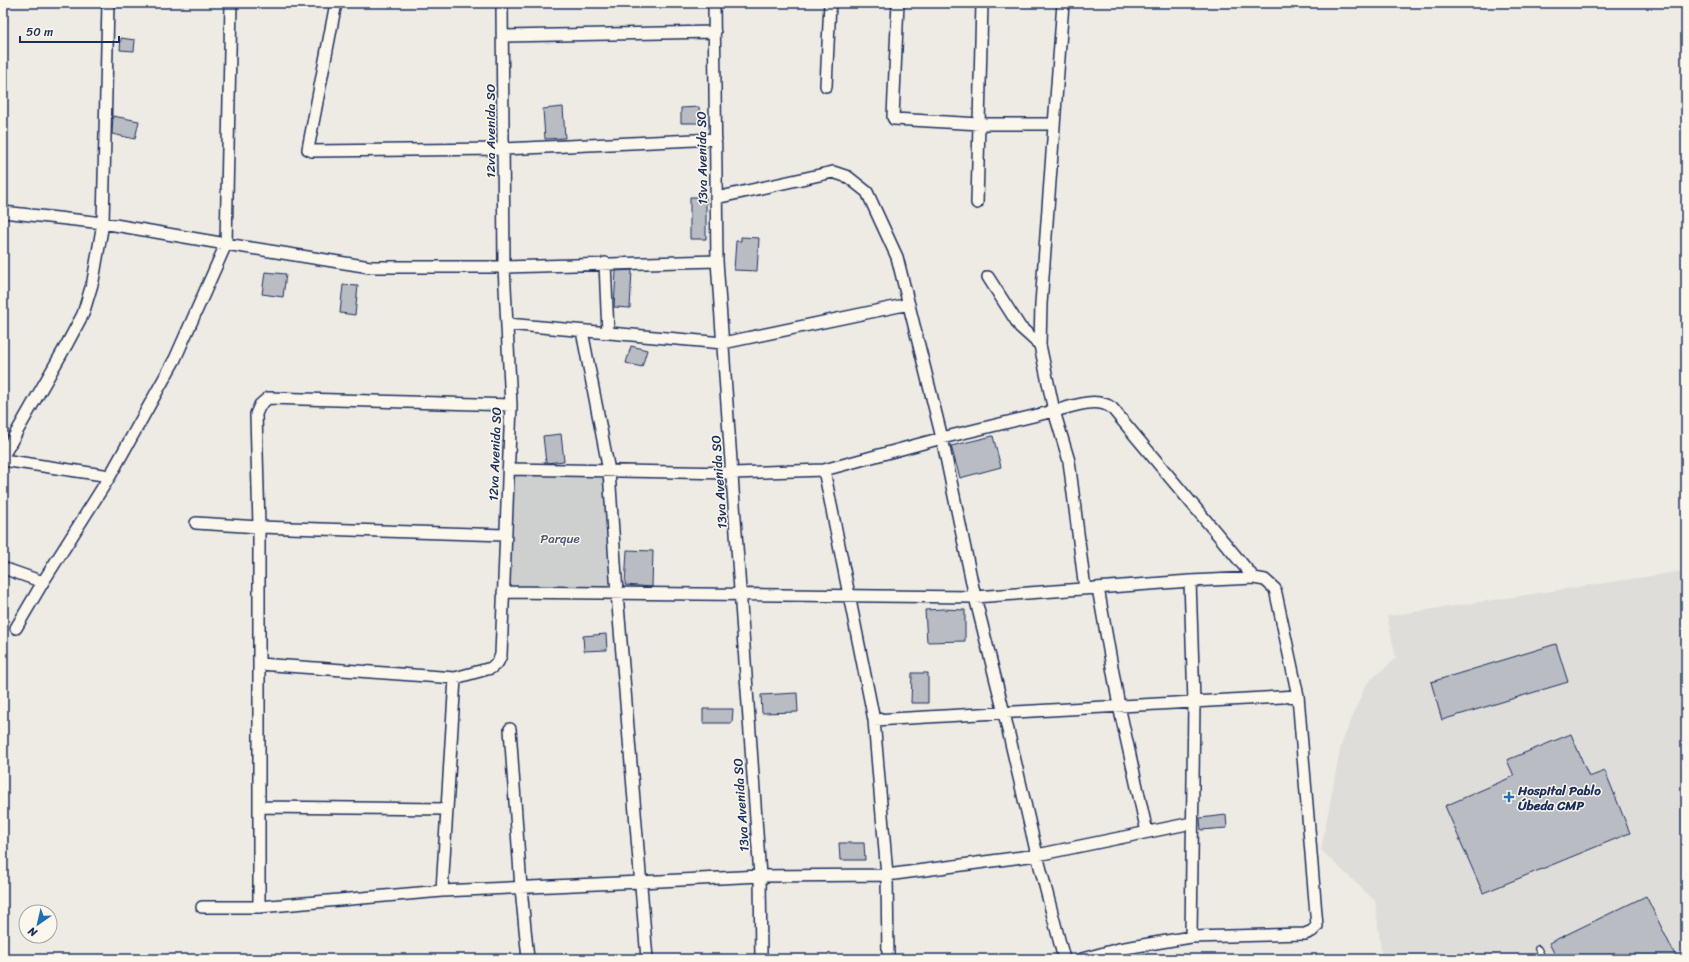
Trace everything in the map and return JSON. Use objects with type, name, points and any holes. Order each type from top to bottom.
[{"type":"street","points":[[3,456],[67,344],[82,314],[93,281],[103,223],[108,3]]},
{"type":"street","points":[[16,628],[42,582],[110,476],[175,358],[226,244],[231,3]]},
{"type":"street","points":[[336,3],[309,150],[504,149],[716,139]]},
{"type":"street","name":"12va Avenida SO","points":[[259,664],[455,678],[486,670],[498,662],[501,655],[511,405],[504,267],[504,36],[502,3]]},
{"type":"street","name":"13va Avenida SO","points":[[714,3],[717,261],[760,876],[761,959]]},
{"type":"street","points":[[826,86],[830,3]]},
{"type":"street","points":[[898,3],[894,119],[980,124],[1054,124]]},
{"type":"street","points":[[977,203],[982,3]]},
{"type":"street","points":[[1063,3],[1041,304],[1040,344],[1054,411],[1069,461],[1085,589]]},
{"type":"street","points":[[504,36],[715,32]]},
{"type":"street","points":[[716,198],[833,172],[848,177],[867,192],[897,258],[909,304],[942,438],[975,597],[1037,855],[1064,959]]},
{"type":"street","points":[[3,212],[103,223],[370,267],[504,267],[717,261]]},
{"type":"street","points":[[605,263],[608,333]]},
{"type":"street","points":[[988,277],[1020,327],[1040,344]]},
{"type":"street","points":[[507,324],[723,343],[909,304]]},
{"type":"street","points":[[582,331],[609,471],[617,594],[640,882],[648,959]]},
{"type":"street","points":[[259,907],[259,527],[256,414],[260,405],[268,398],[511,405]]},
{"type":"street","points":[[508,469],[733,473],[824,470],[942,438],[1054,411],[1098,402],[1106,403],[1112,408],[1254,578]]},
{"type":"street","points":[[3,460],[110,476]]},
{"type":"street","points":[[824,470],[874,720],[887,875],[888,959]]},
{"type":"street","points":[[196,523],[259,527],[506,535]]},
{"type":"street","points":[[3,568],[42,582]]},
{"type":"street","points":[[503,592],[975,597],[1190,581],[1254,578],[1266,580],[1276,589],[1298,696],[1317,926],[1312,931],[1305,934],[1191,937],[1119,954],[1082,959]]},
{"type":"street","points":[[1190,581],[1194,702],[1191,937]]},
{"type":"street","points":[[1098,588],[1119,706],[1147,832]]},
{"type":"street","points":[[442,892],[455,678]]},
{"type":"street","points":[[874,720],[1298,696]]},
{"type":"street","points":[[510,729],[521,888],[528,959]]},
{"type":"street","points":[[258,808],[447,809]]},
{"type":"street","points":[[202,907],[259,907],[442,892],[760,876],[887,875],[1037,855],[1192,823]]},
{"type":"lane","points":[[1538,949],[1543,959]]},
{"type":"shaded area","name":"Hospital Pablo Úbeda CMP","points":[[1684,571],[1686,579],[1686,959],[1382,959],[1375,901],[1321,850],[1341,745],[1366,684],[1396,658],[1387,616]]},
{"type":"green space","name":"Parque","points":[[508,469],[609,471],[617,593],[503,592]]},
{"type":"building","points":[[121,38],[135,40],[134,51],[120,50]]},
{"type":"building","points":[[563,107],[565,138],[545,139],[543,109]]},
{"type":"building","points":[[699,107],[700,123],[681,123],[681,108]]},
{"type":"building","points":[[113,116],[139,121],[135,139],[112,134]]},
{"type":"building","points":[[690,197],[706,197],[706,239],[690,239]]},
{"type":"building","points":[[741,237],[759,238],[757,271],[734,270],[736,241],[741,241]]},
{"type":"building","points":[[632,270],[630,308],[614,307],[616,271]]},
{"type":"building","points":[[265,272],[286,274],[283,297],[262,294]]},
{"type":"building","points":[[343,285],[358,286],[355,315],[340,313]]},
{"type":"building","points":[[631,346],[647,350],[642,367],[626,363]]},
{"type":"building","points":[[561,434],[564,461],[546,463],[543,436]]},
{"type":"building","points":[[993,436],[1001,467],[960,478],[951,446]]},
{"type":"building","points":[[627,550],[653,551],[652,587],[625,585]]},
{"type":"building","points":[[925,610],[965,610],[965,641],[927,642]]},
{"type":"building","points":[[606,634],[607,650],[584,651],[583,636]]},
{"type":"building","points":[[1556,644],[1568,682],[1442,720],[1431,682]]},
{"type":"building","points":[[912,673],[928,673],[928,703],[911,703]]},
{"type":"building","points":[[797,693],[798,712],[762,713],[761,695]]},
{"type":"building","points":[[703,709],[733,709],[732,723],[703,723]]},
{"type":"building","points":[[1571,734],[1589,777],[1605,771],[1630,833],[1483,893],[1445,806],[1514,776],[1507,760]]},
{"type":"building","points":[[1226,815],[1227,828],[1201,830],[1200,818]]},
{"type":"building","points":[[839,843],[864,843],[865,860],[840,860]]},
{"type":"building","points":[[1646,896],[1677,959],[1557,959],[1549,943]]},
{"type":"place","name":"Hospital Pablo Úbeda CMP","points":[[1509,797]]}]
